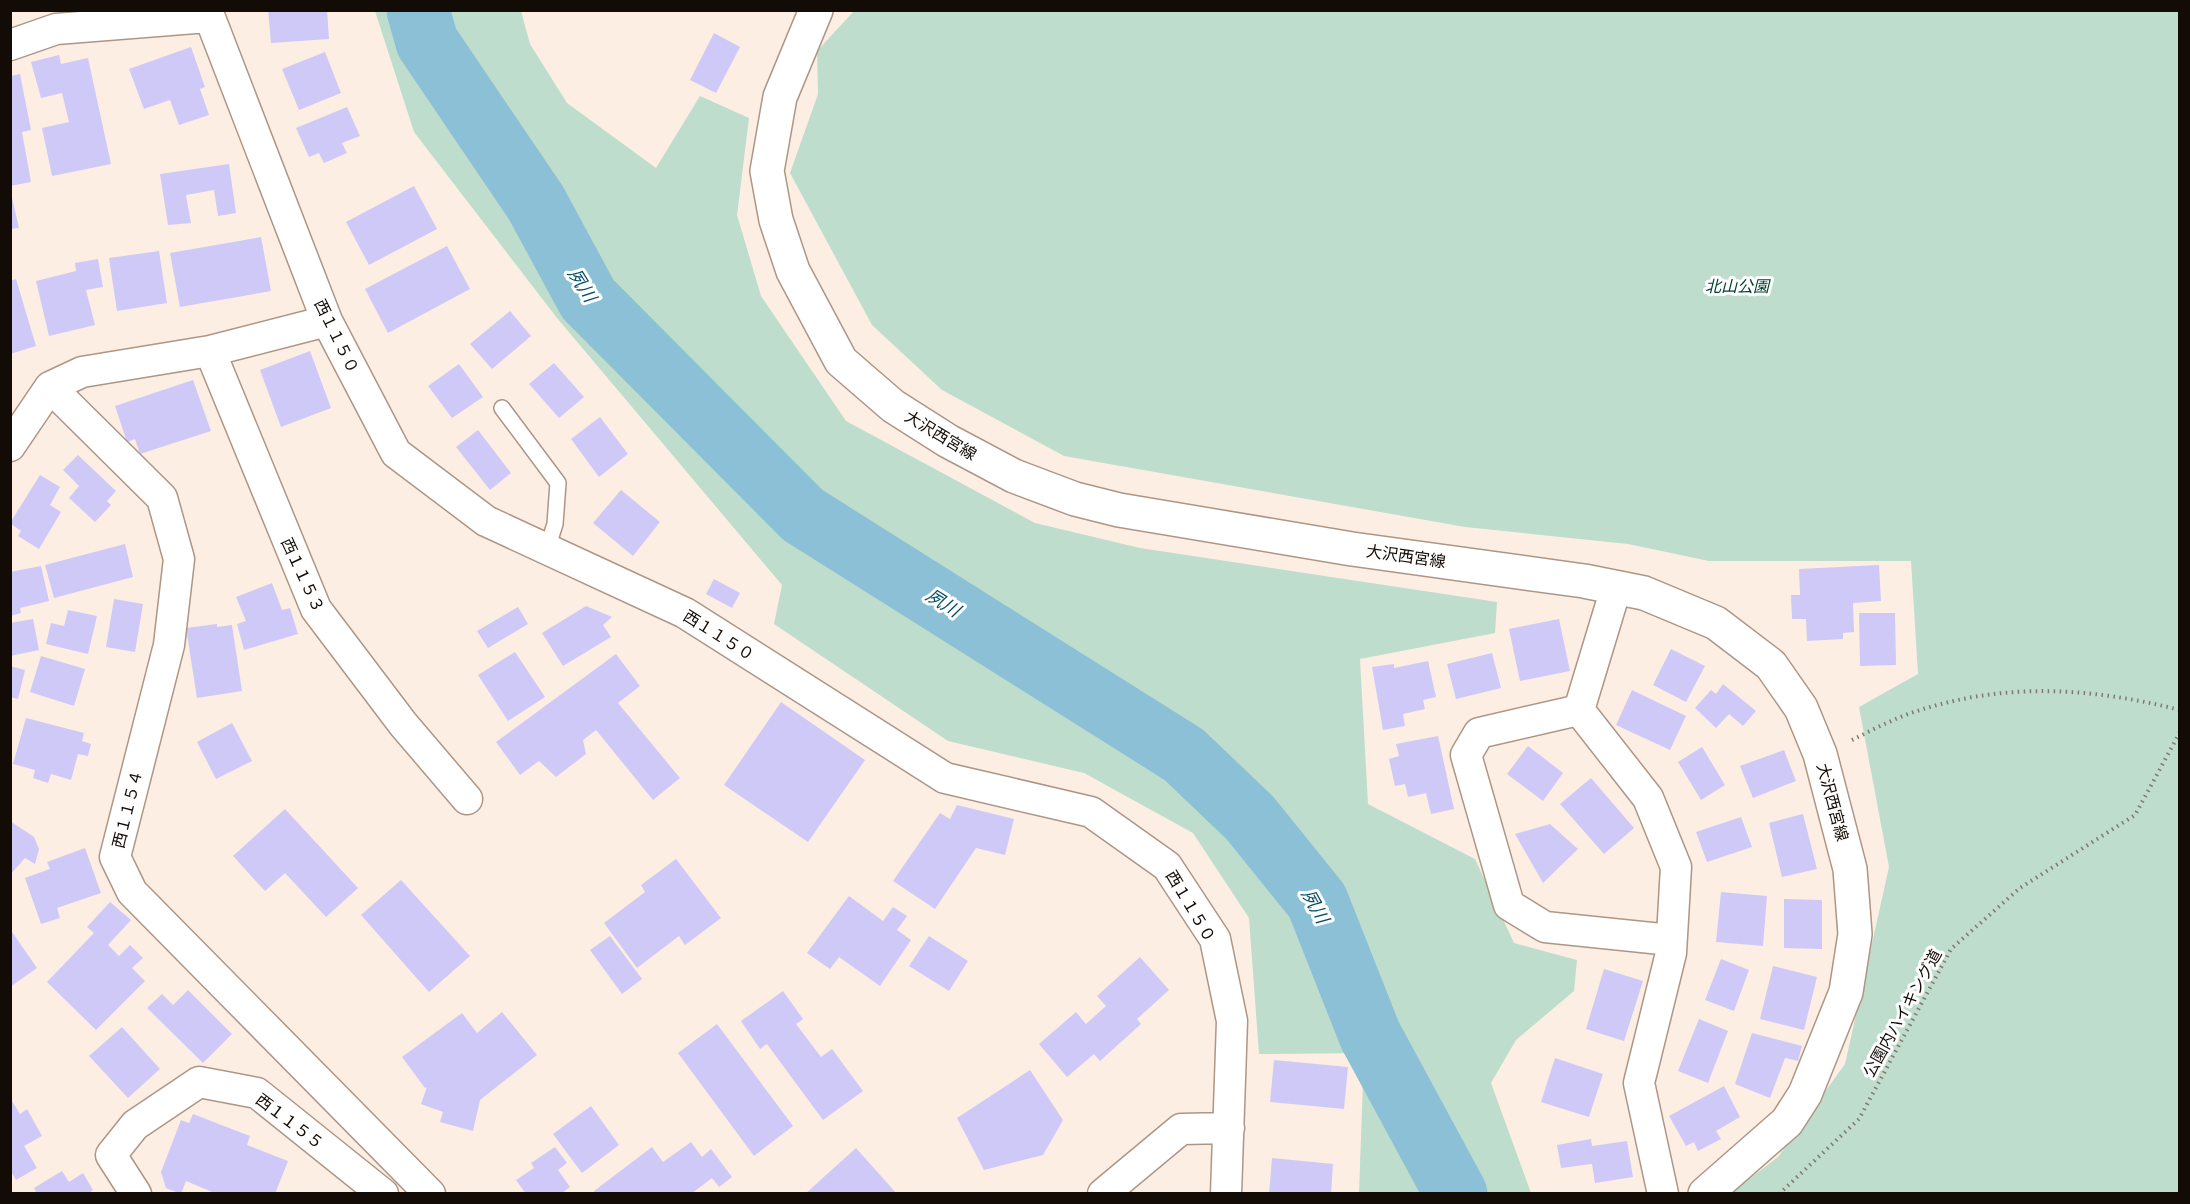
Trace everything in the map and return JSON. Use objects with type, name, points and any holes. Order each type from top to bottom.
[{"type":"main road","name":"大沢西宮線","points":[[814,11],[780,97],[767,171],[776,220],[793,271],[842,361],[893,406],[948,441],[1014,476],[1075,499],[1119,510],[1352,549],[1584,581],[1644,593],[1716,624],[1772,665],[1801,708],[1820,754],[1850,869],[1855,934],[1846,992],[1805,1094],[1787,1122],[1705,1194]]},
{"type":"street","points":[[10,45],[56,30],[207,14]]},
{"type":"street","name":"西１１５０","points":[[207,14],[327,321],[396,453],[486,521],[684,613],[945,778],[1091,812],[1167,866],[1215,939],[1232,1021],[1226,1194]]},
{"type":"street","points":[[10,446],[50,387],[82,372],[210,351],[327,321]]},
{"type":"street","name":"西１１５３","points":[[210,351],[316,609],[403,724],[466,799]]},
{"type":"street","name":"西１１５４","points":[[50,387],[162,498],[179,560],[170,645],[115,857],[132,892],[430,1194]]},
{"type":"street","points":[[1578,710],[1616,588]]},
{"type":"street","points":[[1578,710],[1479,733],[1466,755],[1509,905],[1545,927],[1671,940]]},
{"type":"street","points":[[1578,710],[1648,798],[1676,867],[1671,953],[1639,1083],[1664,1194]]},
{"type":"street","name":"西１１５５","points":[[136,1194],[111,1155],[135,1125],[199,1082],[257,1093],[383,1194]]},
{"type":"street","points":[[1103,1194],[1181,1130],[1229,1128]]},
{"type":"lane","points":[[502,408],[558,483],[555,524],[547,549]]},
{"type":"path","points":[[1820,754],[1913,712],[1979,694],[2044,689],[2130,698],[2180,710]]},
{"type":"path","name":"公園内ハイキング道","points":[[1779,1194],[1859,1119],[1951,949],[2020,888],[2135,815],[2180,732]]},
{"type":"green space","points":[[375,11],[521,11],[530,44],[567,103],[656,168],[700,96],[749,118],[737,215],[761,296],[846,421],[1035,523],[1140,548],[1497,602],[1495,633],[1360,659],[1368,804],[1475,859],[1514,943],[1577,960],[1574,991],[1516,1040],[1491,1083],[1531,1193],[1359,1193],[1364,1053],[1259,1054],[1249,918],[1193,833],[1084,773],[948,741],[774,624],[782,585],[557,318],[414,132]]},
{"type":"green space","name":"北山公園","points":[[854,11],[2179,11],[2179,1193],[1731,1193],[1778,1157],[1845,1064],[1889,867],[1859,707],[1918,674],[1911,561],[1709,561],[1628,544],[1465,527],[1064,456],[942,390],[872,325],[790,173],[818,94],[817,51]]},
{"type":"building","points":[[268,10],[327,10],[329,39],[271,43]]},
{"type":"building","points":[[714,33],[740,47],[716,93],[690,80]]},
{"type":"building","points":[[191,47],[205,87],[200,89],[209,115],[179,125],[170,100],[144,109],[129,69]]},
{"type":"building","points":[[325,52],[341,93],[299,110],[282,69]]},
{"type":"building","points":[[59,55],[61,64],[88,58],[111,164],[52,176],[42,128],[69,122],[62,93],[41,98],[31,62]]},
{"type":"building","points":[[20,74],[31,130],[22,132],[31,182],[10,186],[10,76]]},
{"type":"building","points":[[347,107],[360,136],[342,143],[347,153],[324,163],[319,153],[309,157],[296,128]]},
{"type":"building","points":[[229,164],[236,213],[218,216],[214,190],[186,195],[191,223],[168,225],[160,174]]},
{"type":"building","points":[[414,186],[437,229],[369,265],[346,222]]},
{"type":"building","points":[[10,189],[19,228],[10,229]]},
{"type":"building","points":[[261,237],[271,291],[180,307],[170,253]]},
{"type":"building","points":[[447,246],[470,289],[388,333],[365,289]]},
{"type":"building","points":[[159,251],[167,303],[117,311],[109,258]]},
{"type":"building","points":[[98,259],[103,287],[86,290],[95,325],[49,336],[36,281],[76,271],[75,263]]},
{"type":"building","points":[[16,279],[36,346],[10,354],[10,281]]},
{"type":"building","points":[[510,311],[531,336],[492,369],[470,344]]},
{"type":"building","points":[[310,351],[331,408],[281,427],[260,370]]},
{"type":"building","points":[[554,363],[584,397],[559,418],[529,384]]},
{"type":"building","points":[[459,364],[483,397],[452,418],[428,386]]},
{"type":"building","points":[[193,380],[211,431],[140,454],[135,439],[127,442],[115,406]]},
{"type":"building","points":[[600,417],[628,454],[599,477],[571,439]]},
{"type":"building","points":[[478,430],[511,473],[490,490],[456,447]]},
{"type":"building","points":[[78,455],[116,491],[107,501],[111,505],[95,522],[69,498],[79,486],[63,470]]},
{"type":"building","points":[[40,475],[60,487],[50,505],[61,512],[39,549],[18,536],[21,531],[10,523]]},
{"type":"building","points":[[621,490],[660,522],[633,556],[593,523]]},
{"type":"building","points":[[125,544],[133,577],[54,598],[45,565]]},
{"type":"building","points":[[1879,565],[1881,601],[1853,603],[1854,632],[1843,633],[1843,639],[1807,641],[1806,619],[1792,619],[1791,595],[1800,595],[1799,569]]},
{"type":"building","points":[[41,566],[49,601],[20,608],[21,613],[10,616],[10,572]]},
{"type":"building","points":[[714,579],[740,593],[732,608],[706,594]]},
{"type":"building","points":[[272,583],[282,610],[290,608],[298,634],[244,650],[237,624],[246,621],[236,597]]},
{"type":"building","points":[[114,599],[143,604],[135,652],[106,647]]},
{"type":"building","points":[[586,606],[612,617],[603,625],[611,637],[563,666],[542,633]]},
{"type":"building","points":[[518,607],[528,624],[488,648],[477,631]]},
{"type":"building","points":[[68,610],[97,616],[88,654],[46,644],[51,623],[64,626]]},
{"type":"building","points":[[1859,613],[1895,613],[1896,665],[1860,666]]},
{"type":"building","points":[[33,619],[39,650],[10,656],[10,623]]},
{"type":"building","points":[[1559,619],[1570,671],[1520,681],[1509,629]]},
{"type":"building","points":[[217,624],[217,627],[232,625],[242,691],[197,698],[186,628]]},
{"type":"building","points":[[1671,649],[1705,666],[1686,702],[1653,685]]},
{"type":"building","points":[[515,652],[545,697],[508,721],[478,675]]},
{"type":"building","points":[[1492,653],[1501,688],[1456,699],[1447,664]]},
{"type":"building","points":[[616,654],[640,686],[618,703],[680,778],[653,800],[596,730],[583,740],[586,754],[556,777],[539,761],[520,775],[496,742]]},
{"type":"building","points":[[41,656],[85,669],[74,706],[30,692]]},
{"type":"building","points":[[1428,661],[1436,697],[1423,700],[1425,709],[1403,714],[1405,726],[1383,730],[1372,667],[1394,664],[1394,668]]},
{"type":"building","points":[[10,666],[25,670],[18,699],[10,697]]},
{"type":"building","points":[[1723,684],[1756,711],[1743,726],[1729,714],[1716,728],[1695,708],[1711,690],[1716,694]]},
{"type":"building","points":[[1632,690],[1686,716],[1670,750],[1616,725]]},
{"type":"building","points":[[781,702],[865,760],[808,842],[724,785]]},
{"type":"building","points":[[26,718],[84,733],[82,741],[91,744],[88,756],[78,754],[71,780],[51,774],[48,783],[33,778],[35,770],[13,764]]},
{"type":"building","points":[[232,723],[252,761],[216,779],[197,742]]},
{"type":"building","points":[[1438,736],[1454,809],[1431,814],[1426,793],[1408,797],[1405,784],[1395,786],[1389,759],[1399,756],[1396,744]]},
{"type":"building","points":[[1528,746],[1563,773],[1543,801],[1507,774]]},
{"type":"building","points":[[1702,747],[1725,785],[1701,800],[1678,762]]},
{"type":"building","points":[[1784,750],[1796,781],[1753,798],[1740,766]]},
{"type":"building","points":[[1591,778],[1634,828],[1604,854],[1560,804]]},
{"type":"building","points":[[957,805],[1014,819],[1005,855],[976,848],[935,909],[893,881],[940,813],[950,819]]},
{"type":"building","points":[[285,809],[358,888],[326,917],[285,873],[265,891],[233,856]]},
{"type":"building","points":[[1803,814],[1817,869],[1782,877],[1769,823]]},
{"type":"building","points":[[1741,817],[1752,847],[1707,862],[1696,832]]},
{"type":"building","points":[[10,821],[34,837],[39,849],[35,864],[25,858],[10,875]]},
{"type":"building","points":[[1550,824],[1578,849],[1543,883],[1515,834]]},
{"type":"building","points":[[85,848],[101,893],[57,908],[60,918],[41,924],[25,878],[50,869],[47,862]]},
{"type":"building","points":[[676,859],[721,918],[685,945],[679,936],[637,968],[604,923],[645,892],[641,885]]},
{"type":"building","points":[[401,880],[470,956],[429,992],[361,915]]},
{"type":"building","points":[[1721,892],[1767,896],[1763,946],[1716,942]]},
{"type":"building","points":[[849,896],[883,921],[893,907],[907,916],[897,930],[911,940],[880,986],[839,957],[830,969],[807,953]]},
{"type":"building","points":[[1784,899],[1822,900],[1822,949],[1784,948]]},
{"type":"building","points":[[110,902],[131,920],[108,945],[119,956],[130,945],[143,958],[132,968],[145,981],[96,1030],[47,982],[94,933],[87,927]]},
{"type":"building","points":[[10,929],[37,968],[10,987]]},
{"type":"building","points":[[610,936],[642,979],[622,994],[590,950]]},
{"type":"building","points":[[929,936],[968,961],[949,991],[909,966]]},
{"type":"building","points":[[1140,957],[1169,990],[1137,1019],[1141,1024],[1100,1061],[1094,1054],[1067,1077],[1039,1044],[1076,1012],[1086,1024],[1106,1006],[1097,996]]},
{"type":"building","points":[[1721,959],[1749,970],[1734,1011],[1705,1000]]},
{"type":"building","points":[[1773,966],[1817,977],[1804,1030],[1760,1019]]},
{"type":"building","points":[[1604,969],[1643,981],[1624,1041],[1586,1029]]},
{"type":"building","points":[[188,990],[232,1034],[203,1063],[147,1008],[162,994],[173,1005]]},
{"type":"building","points":[[783,991],[803,1019],[796,1024],[821,1057],[832,1049],[863,1091],[823,1120],[767,1044],[760,1049],[741,1021]]},
{"type":"building","points":[[502,1012],[537,1055],[480,1100],[473,1131],[440,1122],[443,1112],[421,1104],[427,1087],[425,1088],[402,1057],[462,1013],[477,1033]]},
{"type":"building","points":[[1699,1019],[1728,1031],[1708,1083],[1678,1071]]},
{"type":"building","points":[[717,1024],[793,1126],[754,1156],[678,1053]]},
{"type":"building","points":[[122,1027],[160,1069],[128,1098],[89,1056]]},
{"type":"building","points":[[1752,1033],[1802,1046],[1798,1061],[1785,1058],[1770,1098],[1735,1084]]},
{"type":"building","points":[[1555,1058],[1603,1074],[1589,1117],[1541,1102]]},
{"type":"building","points":[[1274,1060],[1348,1067],[1344,1109],[1270,1102]]},
{"type":"building","points":[[1030,1070],[1063,1120],[1043,1155],[984,1170],[957,1118]]},
{"type":"building","points":[[1724,1086],[1740,1117],[1716,1131],[1721,1139],[1698,1151],[1694,1142],[1686,1146],[1669,1116]]},
{"type":"building","points":[[10,1098],[20,1114],[27,1109],[42,1136],[24,1146],[37,1168],[16,1180],[10,1170]]},
{"type":"building","points":[[591,1106],[619,1145],[582,1173],[553,1134]]},
{"type":"building","points":[[193,1114],[250,1136],[247,1145],[288,1161],[275,1194],[217,1194],[186,1181],[181,1194],[166,1188],[161,1172],[181,1120],[189,1123]]},
{"type":"building","points":[[1591,1139],[1592,1146],[1627,1141],[1633,1177],[1595,1183],[1592,1164],[1561,1168],[1557,1145]]},
{"type":"building","points":[[691,1142],[702,1157],[711,1149],[732,1177],[719,1187],[712,1178],[691,1194],[596,1194],[594,1191],[652,1147],[663,1162]]},
{"type":"building","points":[[555,1147],[567,1163],[558,1170],[570,1187],[561,1194],[526,1194],[516,1180],[534,1168],[531,1163]]},
{"type":"building","points":[[856,1148],[897,1194],[805,1194]]},
{"type":"building","points":[[1272,1158],[1333,1164],[1331,1194],[1269,1194]]},
{"type":"building","points":[[62,1171],[69,1182],[83,1173],[93,1190],[88,1194],[37,1194],[34,1188]]},
{"type":"waterway","name":"夙川","points":[[418,10],[427,42],[536,203],[588,299],[803,515],[1184,755],[1250,818],[1317,901],[1370,1035],[1456,1194]]}]
